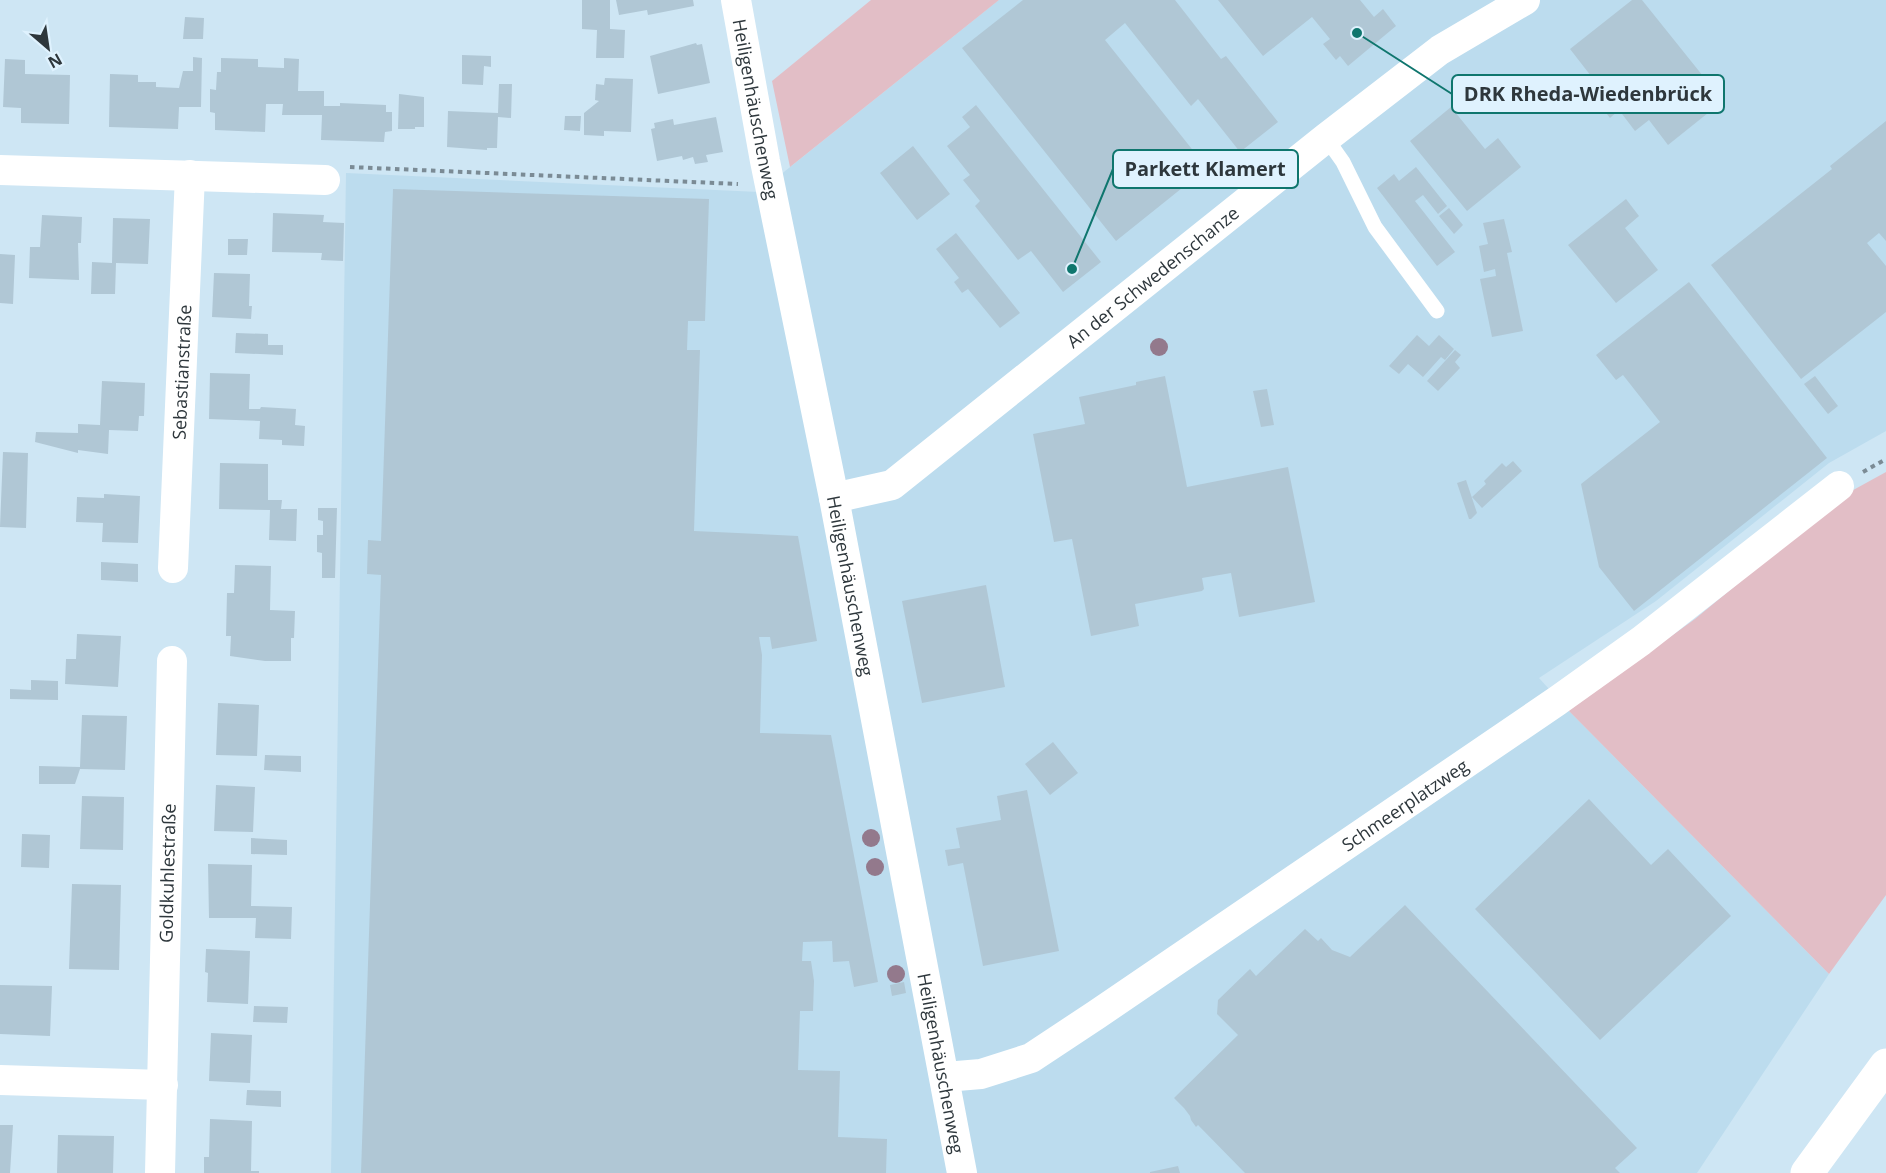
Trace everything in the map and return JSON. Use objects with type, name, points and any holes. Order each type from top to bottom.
[{"type":"highway","points":[[1807,1173],[1886,1065]]},
{"type":"street","name":"Heiligenhäuschenweg","points":[[736,0],[834,498],[962,1173]]},
{"type":"street","name":"An der Schwedenschanze","points":[[834,498],[892,485],[1326,138],[1440,50],[1525,0]]},
{"type":"street","points":[[0,170],[325,180]]},
{"type":"street","name":"Sebastianstraße","points":[[173,568],[190,175]]},
{"type":"street","name":"Schmeerplatzweg","points":[[945,1077],[981,1074],[1031,1058],[1068,1034],[1641,642],[1839,486]]},
{"type":"street","name":"Goldkuhlestraße","points":[[160,1173],[172,661]]},
{"type":"street","points":[[0,1080],[163,1085]]},
{"type":"lane","points":[[1326,138],[1343,162],[1375,226],[1437,311]]},
{"type":"path","points":[[325,180],[340,166],[771,186]]},
{"type":"shaded area","points":[[871,0],[999,0],[790,167],[772,81]]},
{"type":"shaded area","points":[[999,0],[1886,0],[1886,431],[1829,463],[1656,601],[1539,678],[1829,974],[1697,1173],[331,1173],[346,173],[759,192]]},
{"type":"shaded area","points":[[1886,472],[1886,895],[1829,974],[1568,710],[1695,619],[1846,494]]},
{"type":"building","points":[[582,0],[610,0],[610,29],[625,30],[624,58],[596,58],[597,30],[582,29]]},
{"type":"building","points":[[616,0],[693,0],[694,6],[648,15],[647,10],[619,15]]},
{"type":"building","points":[[1023,0],[1175,0],[1221,59],[1226,56],[1278,122],[1240,152],[1198,99],[1191,106],[1125,23],[1105,40],[1207,168],[1116,241],[962,48]]},
{"type":"building","points":[[1218,0],[1360,0],[1374,17],[1383,9],[1396,26],[1348,66],[1340,56],[1336,60],[1323,44],[1330,39],[1312,17],[1263,56]]},
{"type":"building","points":[[1632,0],[1642,0],[1723,101],[1668,145],[1649,120],[1635,131],[1619,110],[1610,118],[1597,101],[1605,94],[1570,49]]},
{"type":"building","points":[[185,17],[204,18],[203,39],[183,39]]},
{"type":"building","points":[[696,43],[697,45],[702,44],[710,83],[658,94],[650,56]]},
{"type":"building","points":[[462,55],[491,56],[491,67],[484,66],[483,85],[462,84]]},
{"type":"building","points":[[193,57],[202,58],[201,107],[179,107],[178,129],[109,127],[110,74],[138,75],[138,82],[156,82],[156,87],[179,88],[183,71],[193,71]]},
{"type":"building","points":[[221,58],[258,59],[258,67],[284,68],[284,58],[299,59],[298,91],[324,91],[324,106],[340,106],[340,103],[386,105],[386,112],[392,112],[392,131],[385,132],[384,142],[321,140],[322,115],[282,115],[283,104],[266,104],[265,132],[215,130],[215,113],[210,112],[210,89],[216,90],[217,72],[221,72]]},
{"type":"building","points":[[5,59],[25,60],[25,74],[70,75],[69,124],[21,123],[21,108],[3,107]]},
{"type":"building","points":[[605,78],[633,79],[631,132],[604,131],[604,136],[584,135],[584,113],[599,101],[595,100],[596,84],[604,85]]},
{"type":"building","points":[[499,84],[512,84],[511,118],[498,117],[497,148],[487,148],[487,150],[447,147],[448,111],[498,113]]},
{"type":"building","points":[[399,94],[424,97],[424,127],[398,129]]},
{"type":"building","points":[[976,105],[1101,262],[1063,292],[1031,251],[1018,260],[975,206],[980,201],[963,180],[970,175],[947,146],[970,127],[962,117]]},
{"type":"building","points":[[1451,107],[1485,149],[1498,138],[1521,167],[1467,211],[1410,141]]},
{"type":"building","points":[[565,116],[581,116],[580,131],[564,130]]},
{"type":"building","points":[[716,117],[723,152],[706,155],[708,162],[695,164],[693,157],[683,160],[682,156],[657,161],[651,129],[655,128],[654,123],[673,119],[674,125]]},
{"type":"building","points":[[1886,121],[1886,241],[1879,233],[1867,243],[1886,266],[1886,312],[1801,379],[1711,265],[1832,169],[1830,166]]},
{"type":"building","points":[[913,146],[950,194],[917,220],[880,173]]},
{"type":"building","points":[[1416,167],[1447,206],[1438,214],[1423,195],[1415,201],[1455,252],[1437,266],[1377,188],[1394,174],[1399,181]]},
{"type":"building","points":[[393,189],[709,199],[705,321],[688,321],[687,350],[700,350],[694,531],[798,536],[817,641],[772,649],[770,637],[759,637],[762,655],[760,733],[831,735],[878,982],[854,987],[849,961],[833,962],[832,941],[803,942],[802,961],[811,961],[814,981],[813,1011],[800,1011],[798,1070],[840,1071],[838,1137],[887,1139],[886,1173],[361,1173],[381,575],[367,574],[368,540],[381,541]]},
{"type":"building","points":[[1626,199],[1639,216],[1625,228],[1658,270],[1616,303],[1568,245]]},
{"type":"building","points":[[1449,208],[1463,225],[1454,234],[1439,216]]},
{"type":"building","points":[[273,213],[324,215],[323,222],[344,223],[343,261],[321,260],[322,253],[272,252]]},
{"type":"building","points":[[42,215],[82,217],[81,243],[78,243],[79,280],[29,278],[30,247],[40,247]]},
{"type":"building","points":[[113,218],[150,219],[148,264],[116,263],[115,294],[91,294],[92,262],[112,263]]},
{"type":"building","points":[[1504,219],[1512,252],[1507,253],[1523,331],[1492,337],[1480,279],[1496,276],[1495,269],[1484,272],[1479,246],[1488,244],[1483,223]]},
{"type":"building","points":[[956,233],[1020,313],[1000,328],[968,289],[962,293],[954,282],[959,278],[936,249]]},
{"type":"building","points":[[228,239],[248,239],[247,255],[228,255]]},
{"type":"building","points":[[0,254],[15,255],[13,304],[0,303]]},
{"type":"building","points":[[214,273],[250,274],[251,319],[212,317]]},
{"type":"building","points":[[1689,282],[1827,458],[1634,611],[1599,567],[1581,484],[1660,422],[1623,375],[1616,380],[1596,355]]},
{"type":"building","points":[[236,333],[268,334],[268,345],[283,345],[283,355],[235,353]]},
{"type":"building","points":[[1417,335],[1429,346],[1439,335],[1454,349],[1445,360],[1441,357],[1423,377],[1408,364],[1399,374],[1389,366]]},
{"type":"building","points":[[1455,350],[1461,355],[1455,362],[1460,368],[1438,391],[1427,381]]},
{"type":"building","points":[[210,373],[250,374],[249,409],[260,409],[261,407],[296,409],[295,425],[305,426],[304,446],[282,445],[282,440],[259,439],[260,421],[209,419]]},
{"type":"building","points":[[1165,376],[1187,487],[1288,467],[1315,602],[1239,617],[1231,573],[1202,578],[1204,589],[1202,591],[1135,604],[1139,626],[1091,636],[1072,539],[1054,542],[1033,434],[1085,424],[1079,397],[1136,385],[1136,382]]},
{"type":"building","points":[[1815,376],[1838,406],[1828,414],[1804,384]]},
{"type":"building","points":[[102,381],[145,383],[144,416],[139,416],[138,431],[109,430],[108,454],[78,450],[78,453],[35,442],[36,432],[78,433],[78,424],[100,425]]},
{"type":"building","points":[[1267,389],[1274,425],[1261,427],[1253,391]]},
{"type":"building","points":[[3,452],[28,453],[26,528],[0,527]]},
{"type":"building","points":[[1513,461],[1522,471],[1482,508],[1472,497],[1486,484],[1484,481],[1502,463],[1506,467]]},
{"type":"building","points":[[220,463],[268,464],[268,500],[282,500],[281,509],[297,509],[296,541],[269,540],[270,510],[219,509]]},
{"type":"building","points":[[1466,480],[1477,513],[1471,519],[1469,519],[1457,483]]},
{"type":"building","points":[[104,494],[140,496],[138,543],[102,542],[103,523],[76,522],[77,497],[104,498]]},
{"type":"building","points":[[318,508],[337,508],[335,578],[322,578],[322,553],[317,552],[317,535],[323,535],[323,521],[318,520]]},
{"type":"building","points":[[101,562],[138,564],[138,582],[101,580]]},
{"type":"building","points":[[235,565],[271,566],[270,610],[295,611],[294,638],[291,638],[291,661],[265,661],[230,656],[231,636],[226,636],[227,593],[234,593]]},
{"type":"building","points":[[986,585],[1005,687],[922,703],[902,601]]},
{"type":"building","points":[[77,634],[121,636],[118,687],[65,684],[66,659],[76,659]]},
{"type":"building","points":[[31,680],[58,681],[58,700],[10,699],[10,689],[31,690]]},
{"type":"building","points":[[218,703],[259,705],[257,756],[216,755]]},
{"type":"building","points":[[82,715],[127,716],[125,770],[80,769],[75,784],[39,784],[39,766],[80,767]]},
{"type":"building","points":[[1053,742],[1078,773],[1050,795],[1025,764]]},
{"type":"building","points":[[265,755],[301,756],[301,772],[264,770]]},
{"type":"building","points":[[216,785],[255,787],[253,832],[214,831]]},
{"type":"building","points":[[1027,790],[1059,951],[983,966],[963,863],[948,866],[945,850],[960,848],[956,828],[1001,820],[997,796]]},
{"type":"building","points":[[82,796],[124,797],[123,850],[80,849]]},
{"type":"building","points":[[1589,799],[1651,865],[1668,849],[1731,916],[1600,1040],[1475,909]]},
{"type":"building","points":[[22,834],[50,835],[49,868],[21,867]]},
{"type":"building","points":[[251,838],[287,840],[287,855],[251,854]]},
{"type":"building","points":[[208,864],[252,865],[251,906],[292,907],[291,939],[255,938],[256,918],[209,918]]},
{"type":"building","points":[[72,884],[121,885],[119,970],[69,969]]},
{"type":"building","points":[[1405,905],[1637,1148],[1615,1168],[1620,1173],[1245,1173],[1198,1125],[1196,1127],[1184,1108],[1174,1098],[1238,1035],[1217,1014],[1218,1000],[1250,969],[1256,976],[1305,929],[1318,941],[1321,938],[1332,950],[1350,957]]},
{"type":"building","points":[[206,949],[250,951],[248,1004],[207,1002]]},
{"type":"building","points":[[904,982],[906,993],[892,996],[890,985]]},
{"type":"building","points":[[0,985],[52,986],[50,1036],[0,1034]]},
{"type":"building","points":[[254,1006],[288,1007],[287,1023],[253,1022]]},
{"type":"building","points":[[211,1033],[252,1035],[250,1083],[209,1081]]},
{"type":"building","points":[[247,1090],[281,1091],[281,1107],[246,1105]]},
{"type":"building","points":[[210,1119],[252,1121],[251,1171],[259,1171],[259,1173],[204,1173],[204,1157],[209,1157]]},
{"type":"building","points":[[0,1125],[13,1125],[10,1173],[0,1173]]},
{"type":"building","points":[[58,1135],[114,1136],[113,1173],[57,1173]]},
{"type":"building","points":[[1178,1166],[1180,1173],[1150,1173],[1150,1172]]},
{"type":"place","name":"DRK Rheda-Wiedenbrück","points":[[1357,33]]},
{"type":"place","name":"Parkett Klamert","points":[[1072,269]]}]
